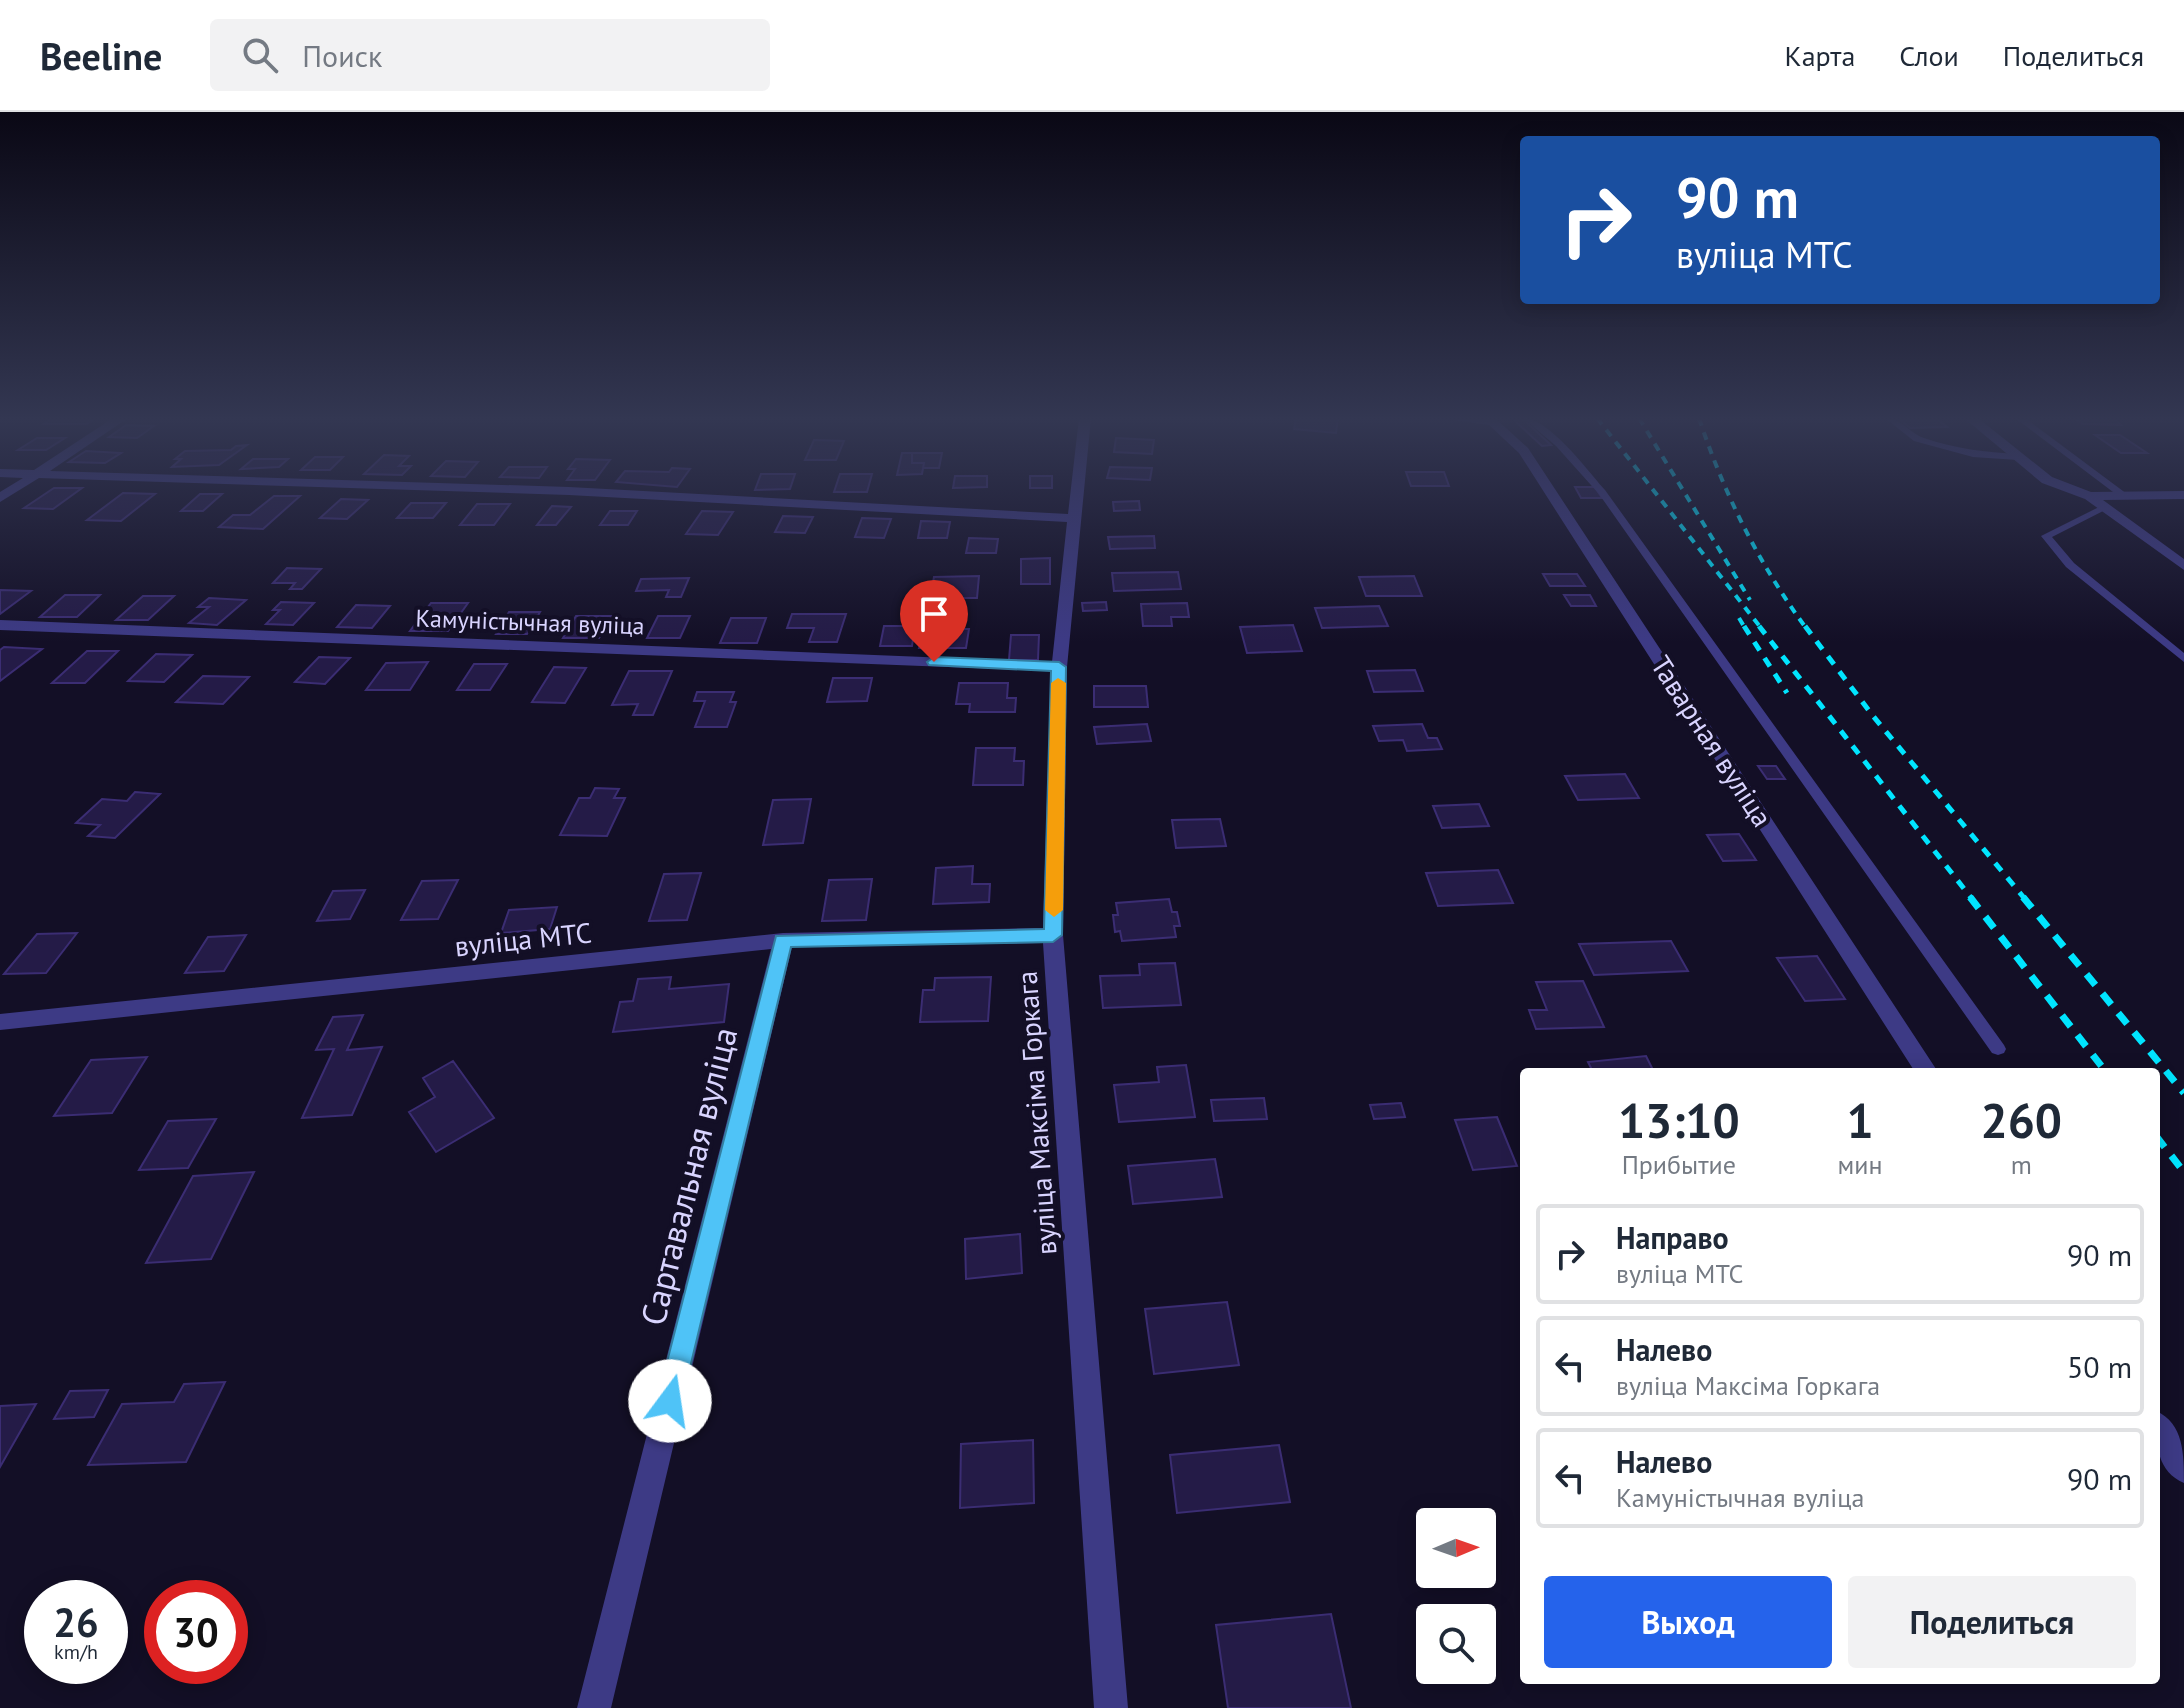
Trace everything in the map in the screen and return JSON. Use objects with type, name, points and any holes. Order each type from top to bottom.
[{"type":"street","points":[[597,492],[1076,518]]},
{"type":"street","name":"вуліца Максіма Горкага","points":[[1078,492],[1059,667],[1053,935],[1111,1708]]},
{"type":"street","name":"Таварная вуліца","points":[[1551,492],[1924,1068]]},
{"type":"street","points":[[2081,492],[2106,507],[2184,566]]},
{"type":"street","points":[[2090,496],[2184,495]]},
{"type":"street","name":"Камуністычная вуліца","points":[[0,625],[1059,667]]},
{"type":"street","name":"вуліца МТС","points":[[0,1022],[783,940],[1053,935]]},
{"type":"street","name":"Сартавальная вуліца","points":[[594,1708],[783,940]]},
{"type":"street","points":[[2160,1431],[2184,1468]]},
{"type":"lane","points":[[1602,492],[1998,1049]]},
{"type":"lane","points":[[2119,492],[2124,496]]},
{"type":"lane","points":[[2106,507],[2046,536],[2070,565],[2184,659]]},
{"type":"building","points":[[47,492],[76,492],[53,509],[24,508]]},
{"type":"building","points":[[1578,492],[1598,492],[1602,498],[1581,498]]},
{"type":"building","points":[[123,493],[155,494],[121,521],[87,520]]},
{"type":"building","points":[[200,494],[222,494],[203,511],[181,511]]},
{"type":"building","points":[[274,496],[300,496],[263,529],[219,527],[233,515],[250,515]]},
{"type":"building","points":[[341,499],[368,500],[347,519],[320,518]]},
{"type":"building","points":[[1139,501],[1140,510],[1114,511],[1113,502]]},
{"type":"building","points":[[411,503],[446,503],[433,518],[397,518]]},
{"type":"building","points":[[477,504],[510,504],[494,525],[460,525]]},
{"type":"building","points":[[552,506],[571,507],[556,525],[537,525]]},
{"type":"building","points":[[610,511],[637,511],[628,525],[600,525]]},
{"type":"building","points":[[702,511],[733,512],[718,535],[686,534]]},
{"type":"building","points":[[783,516],[813,517],[805,533],[775,532]]},
{"type":"building","points":[[862,518],[891,519],[884,538],[855,537]]},
{"type":"building","points":[[921,521],[950,522],[947,538],[918,538]]},
{"type":"building","points":[[1154,536],[1155,548],[1110,549],[1108,537]]},
{"type":"building","points":[[969,538],[998,539],[996,553],[966,553]]},
{"type":"building","points":[[1050,558],[1050,584],[1021,584],[1021,559]]},
{"type":"building","points":[[287,568],[321,569],[302,589],[290,589],[295,583],[273,583]]},
{"type":"building","points":[[1178,572],[1181,589],[1114,591],[1112,573]]},
{"type":"building","points":[[1543,574],[1577,574],[1585,586],[1550,586]]},
{"type":"building","points":[[979,576],[977,598],[930,598],[934,577]]},
{"type":"building","points":[[1414,576],[1422,596],[1366,596],[1359,577]]},
{"type":"building","points":[[689,578],[681,597],[666,597],[669,590],[636,591],[641,579]]},
{"type":"building","points":[[0,590],[31,591],[0,614]]},
{"type":"building","points":[[65,595],[100,595],[77,617],[40,617]]},
{"type":"building","points":[[1564,595],[1590,595],[1596,606],[1571,606]]},
{"type":"building","points":[[143,596],[174,596],[148,620],[116,620]]},
{"type":"building","points":[[209,598],[246,600],[217,625],[189,623],[209,607],[198,607]]},
{"type":"building","points":[[281,602],[314,603],[293,625],[266,624],[280,610],[273,610]]},
{"type":"building","points":[[1106,602],[1107,610],[1083,611],[1082,603]]},
{"type":"building","points":[[431,603],[468,603],[448,631],[410,631]]},
{"type":"building","points":[[1187,603],[1189,617],[1171,617],[1172,626],[1143,626],[1141,604]]},
{"type":"building","points":[[356,605],[390,606],[372,628],[337,627]]},
{"type":"building","points":[[1379,606],[1388,626],[1322,628],[1315,608]]},
{"type":"building","points":[[509,612],[540,612],[527,634],[496,634]]},
{"type":"building","points":[[792,614],[846,614],[837,642],[809,642],[814,628],[787,628]]},
{"type":"building","points":[[576,616],[612,616],[599,638],[563,638]]},
{"type":"building","points":[[658,616],[690,616],[680,638],[647,638]]},
{"type":"building","points":[[731,618],[766,618],[757,643],[720,643]]},
{"type":"building","points":[[1293,625],[1302,651],[1247,653],[1240,627]]},
{"type":"building","points":[[884,626],[915,626],[912,646],[880,646]]},
{"type":"building","points":[[924,629],[969,629],[966,648],[919,648]]},
{"type":"building","points":[[1011,635],[1039,635],[1038,660],[1009,660]]},
{"type":"building","points":[[4,647],[42,649],[0,681],[0,650]]},
{"type":"building","points":[[87,651],[118,651],[85,683],[52,683]]},
{"type":"building","points":[[156,654],[192,655],[164,682],[128,681]]},
{"type":"building","points":[[319,657],[350,658],[325,684],[295,682]]},
{"type":"building","points":[[428,662],[410,690],[366,690],[386,663]]},
{"type":"building","points":[[474,664],[507,664],[490,690],[457,690]]},
{"type":"building","points":[[554,667],[586,668],[565,703],[532,702]]},
{"type":"building","points":[[1415,670],[1423,691],[1374,692],[1367,671]]},
{"type":"building","points":[[629,671],[672,671],[653,715],[633,715],[638,704],[612,705]]},
{"type":"building","points":[[203,676],[249,677],[223,704],[176,702]]},
{"type":"building","points":[[833,678],[872,678],[867,701],[827,702]]},
{"type":"building","points":[[959,683],[1008,683],[1007,698],[1016,698],[1015,712],[969,712],[970,704],[956,704]]},
{"type":"building","points":[[1094,686],[1146,686],[1148,707],[1094,707]]},
{"type":"building","points":[[697,692],[734,692],[730,702],[736,702],[727,727],[695,727],[705,701],[694,701]]},
{"type":"building","points":[[1147,724],[1151,741],[1097,744],[1094,727]]},
{"type":"building","points":[[1422,724],[1428,738],[1437,738],[1442,749],[1407,751],[1403,740],[1379,741],[1373,726]]},
{"type":"building","points":[[976,748],[1015,748],[1014,761],[1024,761],[1023,785],[973,785]]},
{"type":"building","points":[[1758,766],[1776,766],[1785,779],[1767,779]]},
{"type":"building","points":[[1625,774],[1639,798],[1578,800],[1565,776]]},
{"type":"building","points":[[595,788],[619,789],[614,798],[625,798],[607,836],[560,835],[579,798],[590,798]]},
{"type":"building","points":[[135,792],[160,794],[115,838],[88,836],[100,825],[76,823],[102,799],[127,801]]},
{"type":"building","points":[[811,799],[803,843],[763,845],[773,800]]},
{"type":"building","points":[[1479,804],[1489,826],[1442,828],[1433,806]]},
{"type":"building","points":[[1220,819],[1226,846],[1176,848],[1172,820]]},
{"type":"building","points":[[1739,834],[1756,860],[1723,861],[1707,835]]},
{"type":"building","points":[[973,866],[972,884],[990,884],[989,902],[933,904],[936,868]]},
{"type":"building","points":[[1498,870],[1513,903],[1438,906],[1426,873]]},
{"type":"building","points":[[701,873],[687,920],[649,921],[664,874]]},
{"type":"building","points":[[872,879],[866,920],[822,921],[829,880]]},
{"type":"building","points":[[458,880],[438,919],[401,920],[422,881]]},
{"type":"building","points":[[365,890],[350,919],[317,921],[333,891]]},
{"type":"building","points":[[1169,899],[1172,912],[1177,912],[1180,926],[1174,926],[1176,937],[1122,941],[1120,931],[1115,932],[1113,915],[1118,915],[1116,903]]},
{"type":"building","points":[[557,907],[550,929],[501,933],[509,910]]},
{"type":"building","points":[[77,933],[46,973],[4,974],[37,934]]},
{"type":"building","points":[[246,935],[224,971],[185,973],[208,937]]},
{"type":"building","points":[[1671,941],[1688,971],[1594,975],[1579,944]]},
{"type":"building","points":[[1817,956],[1845,999],[1805,1001],[1777,958]]},
{"type":"building","points":[[1175,963],[1181,1005],[1103,1008],[1100,976],[1140,975],[1139,964]]},
{"type":"building","points":[[671,977],[669,989],[729,984],[724,1022],[613,1032],[620,1002],[633,1001],[638,979]]},
{"type":"building","points":[[991,977],[988,1021],[920,1022],[923,990],[934,990],[935,978]]},
{"type":"building","points":[[1583,981],[1604,1027],[1536,1029],[1529,1010],[1547,1010],[1536,982]]},
{"type":"building","points":[[363,1015],[347,1050],[382,1047],[352,1115],[302,1118],[334,1049],[316,1050],[333,1017]]},
{"type":"building","points":[[1646,1056],[1652,1068],[1591,1068],[1588,1062]]},
{"type":"building","points":[[147,1057],[112,1113],[54,1116],[91,1060]]},
{"type":"building","points":[[453,1061],[494,1118],[436,1152],[409,1112],[435,1097],[423,1078]]},
{"type":"building","points":[[1186,1065],[1195,1117],[1119,1122],[1114,1085],[1159,1082],[1157,1067]]},
{"type":"building","points":[[1264,1098],[1267,1119],[1214,1121],[1211,1100]]},
{"type":"building","points":[[1401,1103],[1405,1117],[1374,1119],[1370,1105]]},
{"type":"building","points":[[1497,1117],[1517,1166],[1473,1170],[1455,1120]]},
{"type":"building","points":[[216,1119],[188,1168],[139,1170],[168,1121]]},
{"type":"building","points":[[1215,1159],[1222,1197],[1133,1204],[1128,1166]]},
{"type":"building","points":[[254,1172],[211,1259],[146,1263],[193,1176]]},
{"type":"building","points":[[1020,1234],[1022,1273],[966,1279],[965,1239]]},
{"type":"building","points":[[1227,1302],[1239,1365],[1154,1374],[1145,1309]]},
{"type":"building","points":[[225,1382],[186,1462],[88,1465],[122,1404],[174,1402],[184,1384]]},
{"type":"building","points":[[108,1390],[94,1417],[54,1419],[70,1391]]},
{"type":"building","points":[[36,1404],[0,1467],[0,1406]]},
{"type":"building","points":[[1033,1440],[1034,1503],[960,1508],[961,1444]]},
{"type":"building","points":[[1279,1445],[1290,1502],[1177,1513],[1170,1455]]},
{"type":"building","points":[[1331,1614],[1351,1708],[1228,1708],[1216,1625]]},
{"type":"railway","points":[[1655,492],[1761,628]]},
{"type":"railway","points":[[1684,492],[1750,600]]},
{"type":"railway","points":[[1728,492],[1773,579],[1806,628]]},
{"type":"railway","points":[[1739,618],[1745,628]]},
{"type":"railway","points":[[1744,626],[1787,693]]},
{"type":"railway","points":[[1759,626],[1972,899]]},
{"type":"railway","points":[[1805,626],[1873,716],[2025,899]]},
{"type":"railway","points":[[1970,897],[2103,1068]]},
{"type":"railway","points":[[2023,897],[2184,1093]]},
{"type":"railway","points":[[2160,1141],[2184,1172]]},
{"type":"slow traffic","points":[[1054,910],[1058,683]]},
{"type":"route","points":[[670,1401],[783,940],[1053,935],[1059,667],[934,662]]}]
